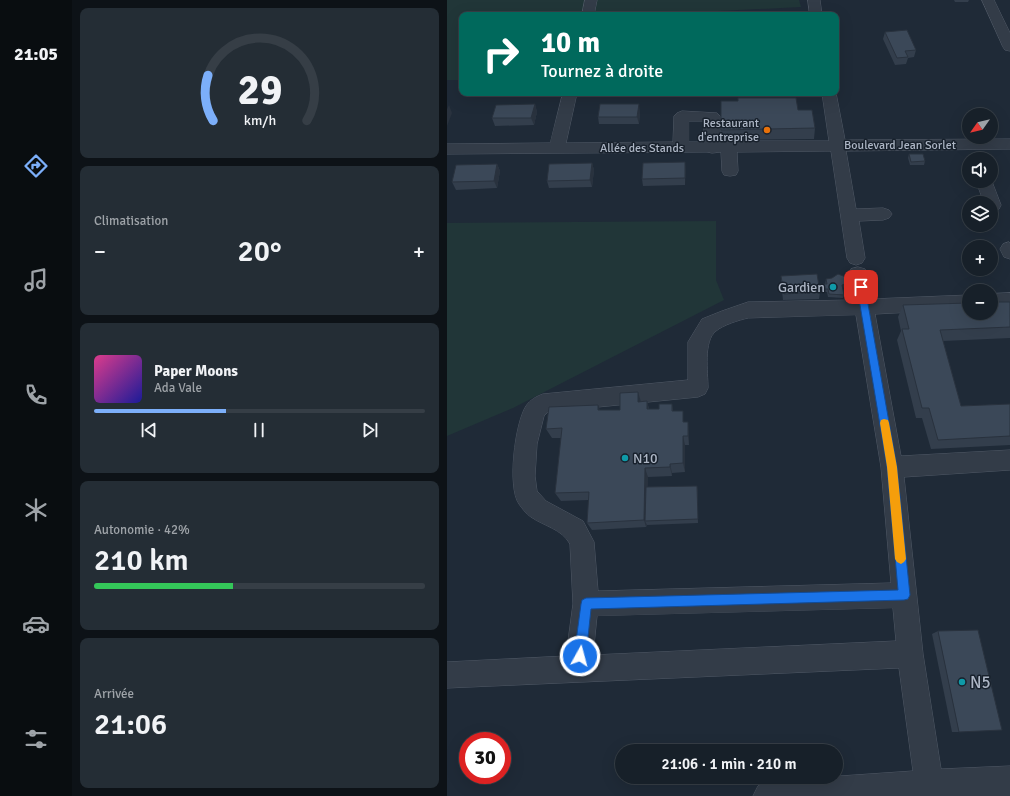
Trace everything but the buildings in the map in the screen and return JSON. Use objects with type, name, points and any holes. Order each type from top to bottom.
[{"type":"street","points":[[589,12],[591,0]]},
{"type":"street","points":[[814,0],[816,12]]},
{"type":"street","points":[[988,0],[1010,47]]},
{"type":"street","points":[[557,148],[569,96]]},
{"type":"street","points":[[830,96],[892,467],[909,654],[930,790]]},
{"type":"street","points":[[681,148],[682,116],[712,116],[712,148]]},
{"type":"street","name":"Boulevard Jean Sorlet","points":[[838,146],[973,152],[1010,144]]},
{"type":"street","name":"Allée des Stands","points":[[447,149],[838,146]]},
{"type":"street","points":[[729,147],[731,171]]},
{"type":"street","points":[[849,215],[883,214]]},
{"type":"street","points":[[998,301],[1010,300]]},
{"type":"street","points":[[578,670],[586,604],[582,542],[575,529],[538,509],[526,495],[523,476],[526,444],[534,411],[543,403],[698,388],[698,342],[709,325],[729,316],[748,310],[962,302]]},
{"type":"street","points":[[892,467],[1010,460]]},
{"type":"street","points":[[586,604],[904,595]]},
{"type":"street","points":[[447,675],[909,654]]},
{"type":"street","points":[[768,796],[930,790],[1010,781]]},
{"type":"green space","points":[[447,0],[799,0],[801,7],[698,12],[459,12],[459,80],[447,80]]},
{"type":"green space","points":[[716,221],[716,280],[724,300],[513,408],[447,436],[447,223]]},
{"type":"slow traffic","points":[[884,423],[892,467],[901,559]]},
{"type":"place","name":"Restaurant d'entreprise","points":[[767,130]]},
{"type":"place","name":"Gardien","points":[[833,287]]},
{"type":"place","name":"N10","points":[[625,458]]},
{"type":"place","name":"N5","points":[[962,682]]},
{"type":"route","points":[[580,656],[586,604],[904,595],[892,467],[861,287]]}]
